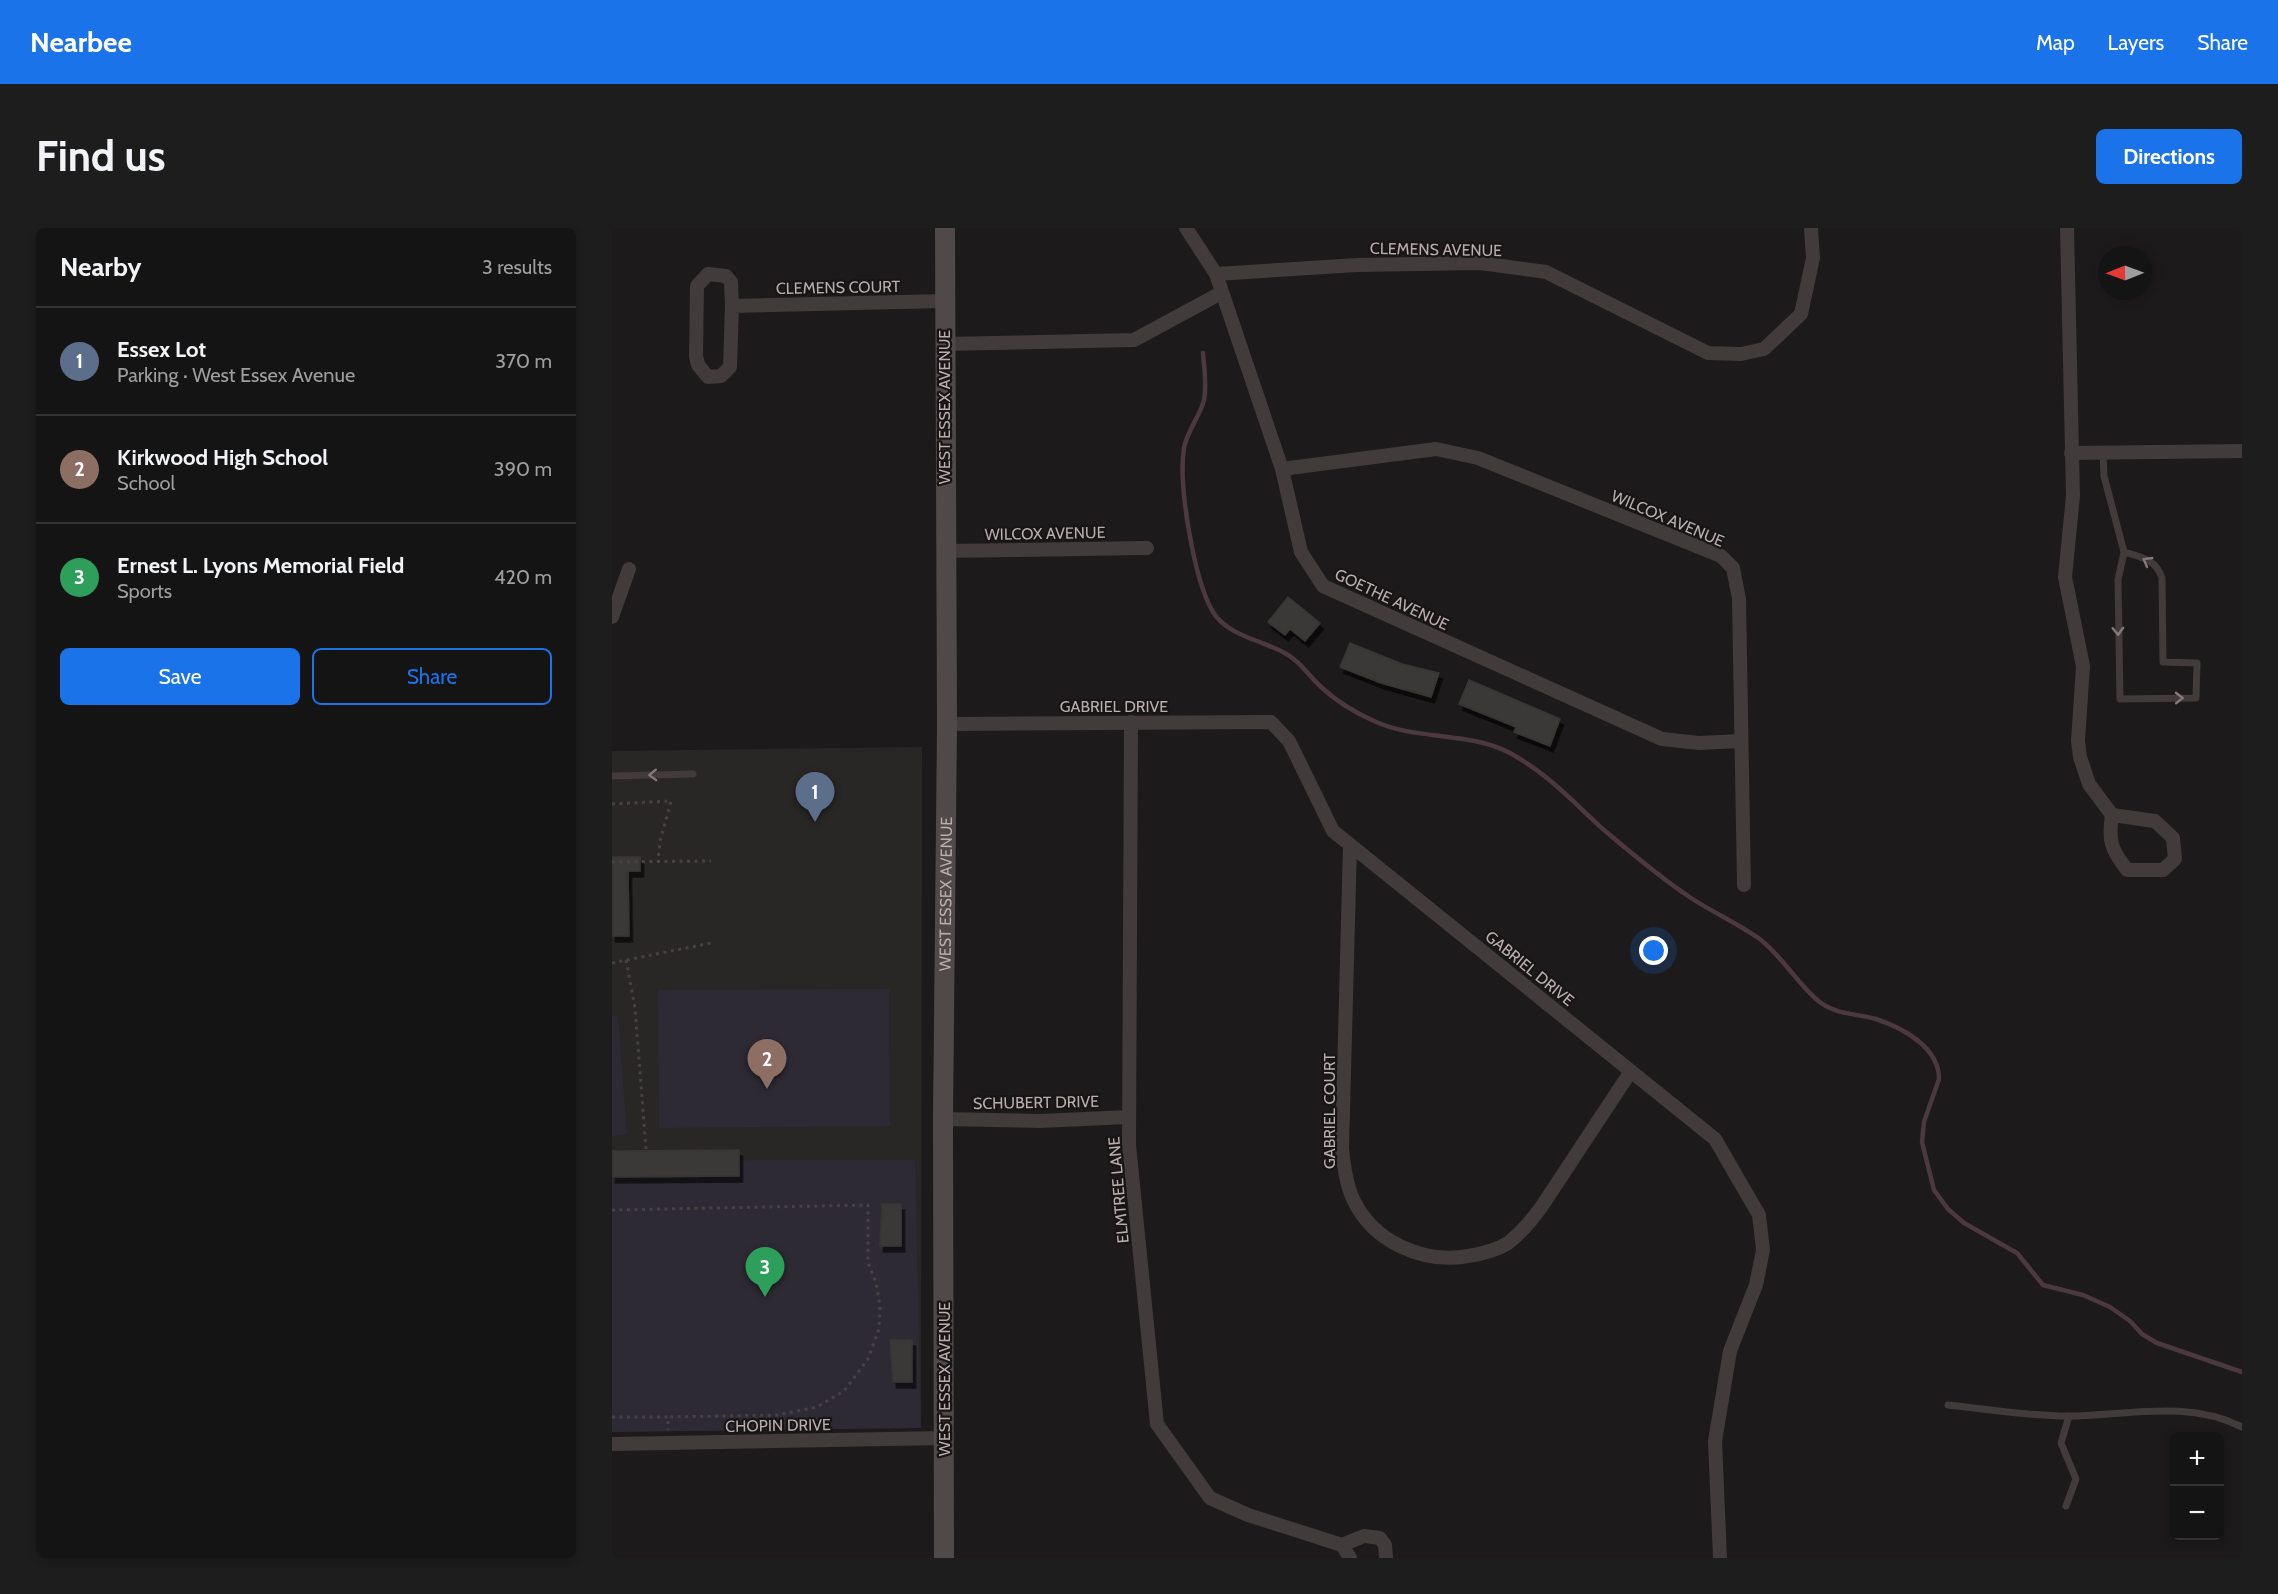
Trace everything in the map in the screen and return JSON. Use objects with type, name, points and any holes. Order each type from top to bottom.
[{"type":"street","name":"WEST ESSEX AVENUE","points":[[944,1558],[943,1119],[947,724],[944,551],[945,228]]},
{"type":"street","name":"GOETHE AVENUE","points":[[1186,228],[1216,274],[1282,469],[1301,552],[1323,586],[1662,739],[1699,743],[1741,741]]},
{"type":"street","name":"CLEMENS AVENUE","points":[[1216,274],[1357,265],[1480,263],[1546,272],[1708,353],[1741,354],[1764,349],[1801,314],[1813,258],[1811,228]]},
{"type":"street","points":[[2067,228],[2073,496],[2065,577],[2083,666],[2078,741],[2080,757],[2089,784],[2112,815],[2109,835],[2114,853],[2127,870],[2163,870],[2175,859],[2173,838],[2155,821],[2112,815]]},
{"type":"street","points":[[708,274],[726,276],[732,282],[732,306],[730,368],[721,376],[708,377],[698,365],[696,356],[696,295],[700,281],[708,274]]},
{"type":"street","points":[[944,344],[1134,340],[1221,293]]},
{"type":"street","name":"CLEMENS COURT","points":[[732,306],[945,301]]},
{"type":"street","name":"WILCOX AVENUE","points":[[1282,469],[1436,449],[1479,458],[1721,556],[1732,568],[1739,599],[1744,885]]},
{"type":"street","points":[[2071,453],[2242,452]]},
{"type":"street","name":"WILCOX AVENUE","points":[[944,551],[1147,548]]},
{"type":"street","points":[[612,617],[629,569]]},
{"type":"street","name":"ELMTREE LANE","points":[[1131,722],[1129,1145],[1157,1424],[1210,1498],[1248,1515],[1342,1545]]},
{"type":"street","name":"GABRIEL DRIVE","points":[[947,724],[1271,722],[1289,741],[1333,831],[1715,1139],[1759,1215],[1763,1250],[1756,1285],[1730,1351],[1715,1441],[1720,1558]]},
{"type":"street","name":"GABRIEL COURT","points":[[1350,844],[1342,1149],[1345,1174],[1353,1199],[1370,1225],[1395,1243],[1421,1256],[1452,1259],[1479,1254],[1505,1245],[1526,1227],[1542,1206],[1631,1071]]},
{"type":"street","name":"SCHUBERT DRIVE","points":[[943,1119],[1040,1121],[1129,1118]]},
{"type":"street","name":"CHOPIN DRIVE","points":[[612,1444],[944,1438]]},
{"type":"street","points":[[1350,1558],[1342,1545],[1372,1536],[1380,1538],[1385,1545],[1386,1558]]},
{"type":"lane","points":[[2103,452],[2104,476],[2124,552],[2118,580],[2120,699],[2196,698],[2198,663],[2163,662],[2162,578],[2158,568],[2147,558],[2124,552]]},
{"type":"lane","points":[[612,776],[693,774]]},
{"type":"lane","points":[[1948,1405],[2069,1416],[2178,1410],[2205,1414],[2242,1427]]},
{"type":"lane","points":[[2066,1506],[2076,1479],[2061,1443],[2069,1416]]},
{"type":"path","points":[[612,804],[671,801],[660,841],[658,862]]},
{"type":"path","points":[[612,862],[711,861]]},
{"type":"path","points":[[612,963],[711,943]]},
{"type":"path","points":[[626,960],[635,1008],[646,1149]]},
{"type":"path","points":[[612,1209],[868,1205],[868,1263],[876,1282],[880,1307],[879,1329],[868,1359],[844,1391],[817,1407],[778,1415],[612,1417]]},
{"type":"path","points":[[668,1417],[668,1431]]},
{"type":"shaded area","points":[[922,747],[921,1428],[612,1432],[612,751]]},
{"type":"shaded area","points":[[889,989],[890,1126],[659,1128],[658,990]]},
{"type":"shaded area","points":[[618,1015],[627,1134],[612,1136],[612,1016]]},
{"type":"shaded area","points":[[753,1160],[915,1160],[921,1428],[612,1432],[612,1166]]},
{"type":"building","points":[[1288,597],[1320,623],[1305,641],[1290,629],[1285,635],[1268,622]]},
{"type":"building","points":[[1350,643],[1402,664],[1439,673],[1431,697],[1381,683],[1340,667]]},
{"type":"building","points":[[1469,680],[1560,719],[1550,746],[1514,732],[1516,727],[1459,704]]},
{"type":"building","points":[[612,857],[640,857],[640,871],[628,871],[629,936],[612,936]]},
{"type":"building","points":[[739,1150],[739,1176],[612,1177],[612,1151]]},
{"type":"building","points":[[882,1204],[901,1204],[901,1246],[880,1246]]},
{"type":"building","points":[[890,1340],[912,1340],[912,1382],[893,1382]]},
{"type":"waterway","points":[[1203,353],[1205,394],[1184,448],[1183,485],[1194,556],[1206,597],[1219,620],[1235,632],[1289,655],[1333,697],[1374,721],[1407,731],[1460,738],[1494,746],[1510,753],[1548,779],[1604,830],[1669,882],[1761,940],[1823,1004],[1837,1011],[1876,1019],[1918,1040],[1933,1057],[1939,1079],[1924,1122],[1922,1142],[1934,1190],[1948,1209],[1964,1223],[2017,1253],[2043,1285],[2083,1295],[2110,1307],[2130,1321],[2142,1334],[2157,1343],[2242,1372]]},
{"type":"place","name":"Essex Lot","points":[[815,822]]},
{"type":"place","name":"Kirkwood High School","points":[[767,1089]]},
{"type":"place","name":"Ernest L. Lyons Memorial Field","points":[[765,1297]]}]
